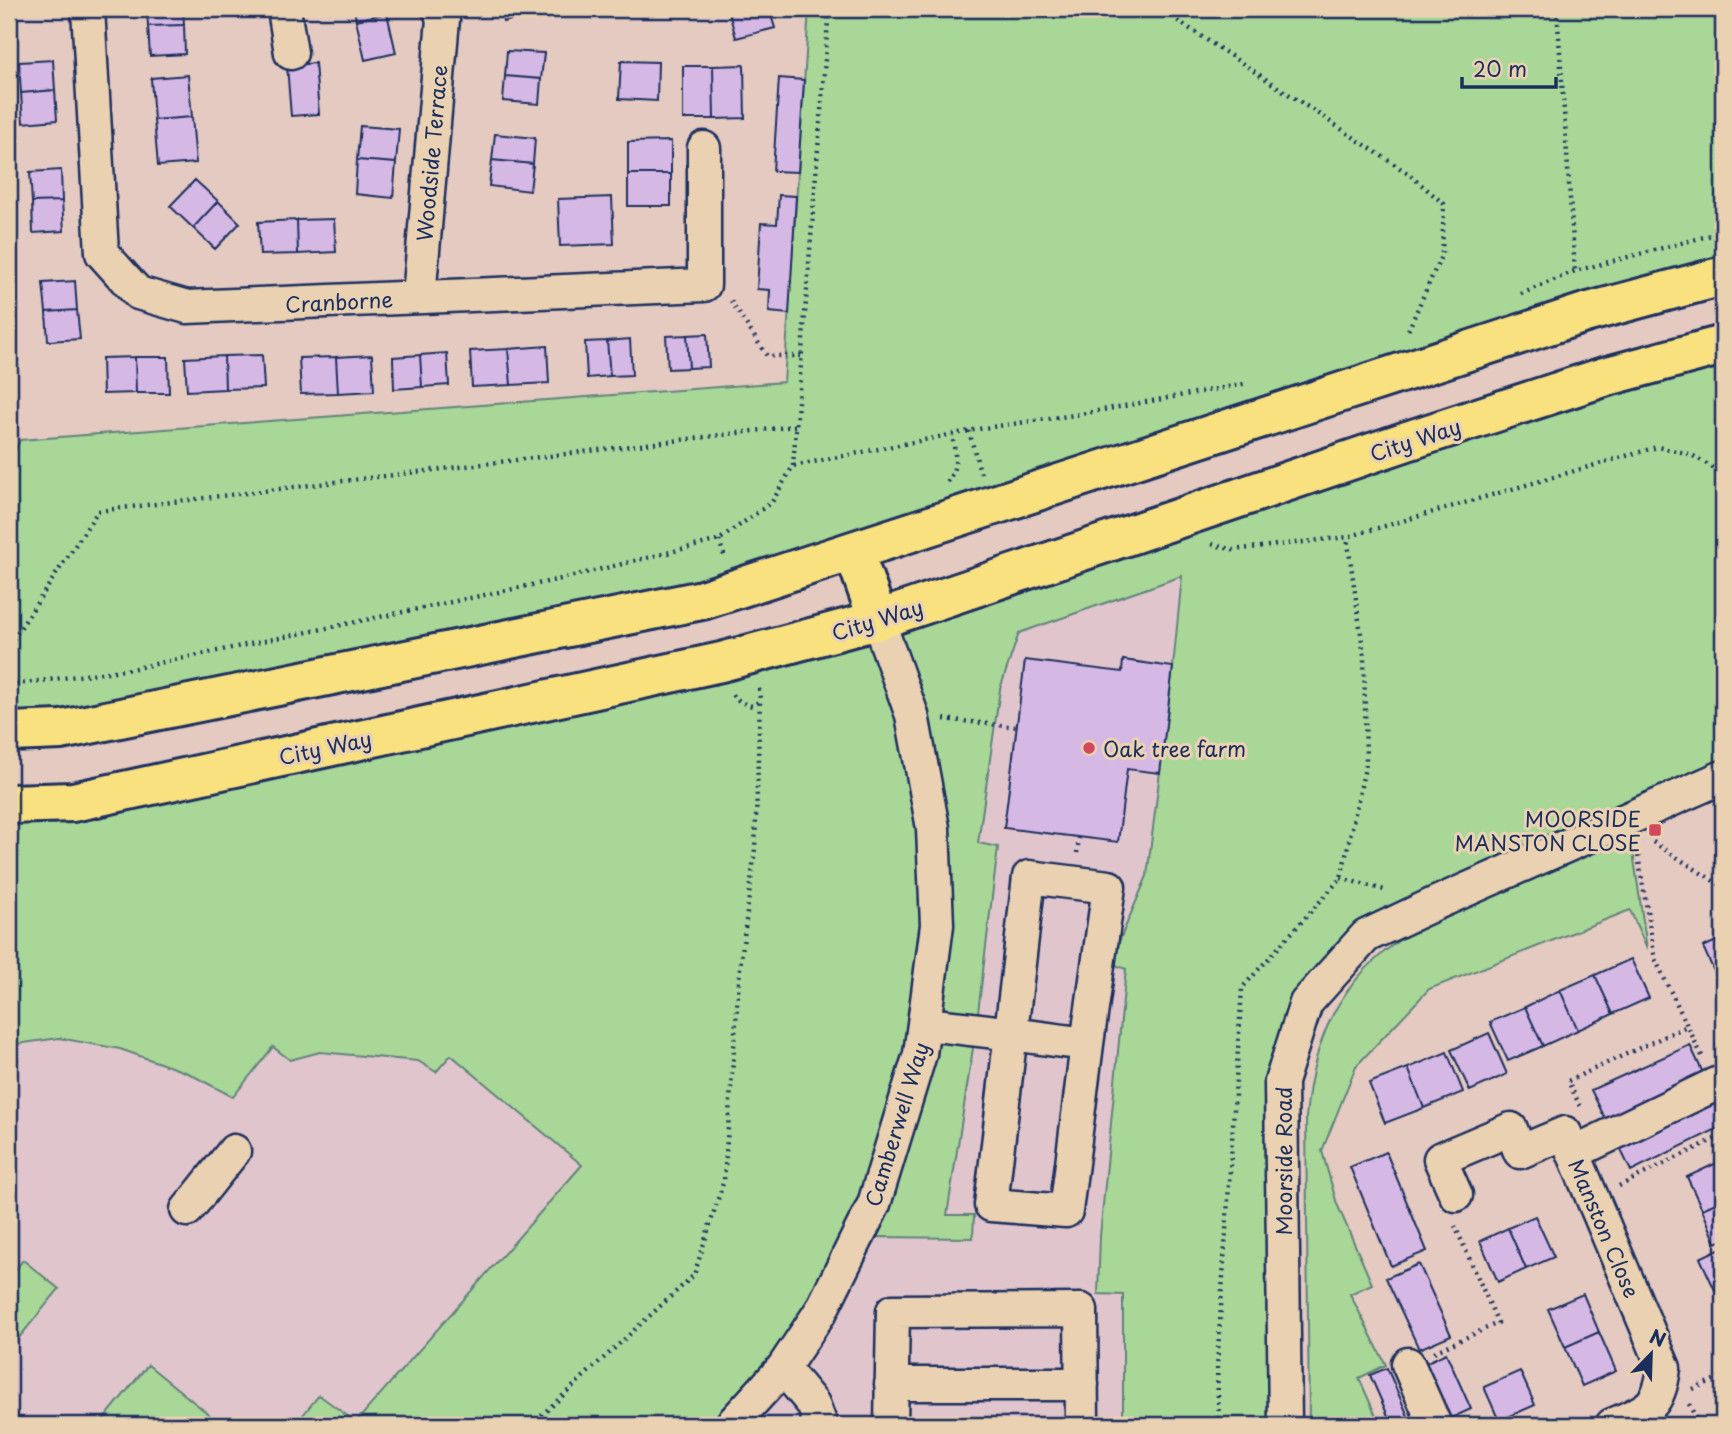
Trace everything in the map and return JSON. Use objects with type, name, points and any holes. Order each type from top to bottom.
[{"type":"main road","points":[[9,732],[61,730],[702,600],[1585,313],[1723,276]]},
{"type":"main road","name":"City Way","points":[[9,804],[73,802],[721,662],[878,620],[1604,377],[1723,345]]},
{"type":"main road","points":[[854,552],[878,620]]},
{"type":"street","name":"Cranborne","points":[[88,9],[102,253],[138,293],[187,307],[704,285]]},
{"type":"street","points":[[284,9],[291,53]]},
{"type":"street","name":"Woodside Terrace","points":[[419,297],[443,19],[439,9]]},
{"type":"street","points":[[704,148],[704,285]]},
{"type":"street","name":"Camberwell Way","points":[[731,1425],[783,1368],[821,1311],[874,1204],[920,1054],[937,925],[933,828],[912,715],[878,620]]},
{"type":"street","name":"Moorside Road","points":[[1285,1425],[1281,1082],[1306,1003],[1366,936],[1723,778]]},
{"type":"street","points":[[1029,877],[1109,887],[1066,1211],[991,1205],[1011,1034],[1029,877]]},
{"type":"street","points":[[924,1024],[1087,1044]]},
{"type":"street","points":[[1569,1143],[1716,1084]]},
{"type":"street","name":"Manston Close","points":[[1455,1195],[1440,1159],[1511,1129],[1523,1160],[1569,1143],[1664,1368],[1661,1390],[1648,1409],[1612,1425]]},
{"type":"street","points":[[187,1210],[234,1151]]},
{"type":"street","points":[[891,1425],[893,1311],[1081,1310],[1082,1425]]},
{"type":"street","points":[[1408,1364],[1435,1425]]},
{"type":"street","points":[[783,1368],[813,1404],[821,1425]]},
{"type":"street","points":[[891,1384],[1082,1384]]},
{"type":"path","points":[[9,685],[131,669],[561,579],[719,540],[772,502],[793,466],[829,9]]},
{"type":"path","points":[[1160,9],[1409,174],[1444,204],[1442,254],[1405,340]]},
{"type":"path","points":[[1557,9],[1575,271]]},
{"type":"path","points":[[1516,296],[1575,271],[1723,232]]},
{"type":"path","points":[[704,285],[728,296],[767,356],[801,356]]},
{"type":"path","points":[[793,466],[969,431],[1250,383]]},
{"type":"path","points":[[9,645],[98,511],[795,426]]},
{"type":"path","points":[[969,431],[976,459]]},
{"type":"path","points":[[1202,541],[1233,550],[1347,537],[1657,447],[1690,454],[1708,464],[1717,470],[1723,488]]},
{"type":"path","points":[[719,540],[723,551]]},
{"type":"path","points":[[531,1425],[694,1275],[724,1181],[740,968],[755,849],[760,700],[758,683]]},
{"type":"path","points":[[729,689],[733,698],[741,703],[752,706],[760,700]]},
{"type":"path","points":[[912,715],[1017,727]]},
{"type":"path","points":[[1631,817],[1650,839],[1723,887]]},
{"type":"path","points":[[1631,817],[1655,959],[1716,1084]]},
{"type":"path","points":[[1569,1143],[1588,1122],[1568,1081],[1687,1026]]},
{"type":"path","points":[[1632,1180],[1723,1135]]},
{"type":"path","points":[[1408,1364],[1498,1323],[1443,1200],[1455,1195]]},
{"type":"path","points":[[1684,1392],[1699,1425]]},
{"type":"shaded area","points":[[1182,576],[1147,876],[1110,963],[1126,969],[1100,1236],[1098,1294],[1123,1295],[1123,1425],[9,1425],[9,921],[777,708]]},
{"type":"green space","points":[[809,9],[1723,9],[1723,276],[734,590],[9,732],[9,465],[20,440],[784,382]]},
{"type":"green space","points":[[1723,345],[1723,778],[1434,904],[1306,1003],[1281,1082],[1285,1425],[1123,1425],[1123,1295],[1098,1294],[1100,1236],[1126,969],[1110,963],[1147,876],[1182,576],[1019,633],[1000,689],[978,843],[998,847],[976,1029],[947,1215],[974,1215],[973,1238],[874,1237],[731,1425],[295,1425],[319,1395],[356,1422],[582,1165],[451,1055],[436,1072],[418,1061],[320,1052],[290,1060],[273,1047],[233,1097],[188,1073],[120,1049],[59,1038],[9,1045],[9,804],[679,670]]},
{"type":"green space","points":[[1631,838],[1647,949],[1630,910],[1429,989],[1356,1066],[1322,1151],[1337,1204],[1372,1284],[1350,1294],[1386,1365],[1359,1378],[1380,1425],[1309,1425],[1306,1117],[1317,1055],[1339,1004],[1354,982],[1374,961],[1424,924]]},
{"type":"green space","points":[[23,1260],[59,1289],[9,1350],[9,1278]]},
{"type":"green space","points":[[148,1365],[222,1425],[99,1425]]},
{"type":"building","points":[[147,9],[183,9],[184,25],[148,26]]},
{"type":"building","points":[[354,9],[386,9],[387,13],[356,20]]},
{"type":"building","points":[[500,9],[538,9],[539,13],[503,22]]},
{"type":"building","points":[[728,9],[769,9],[775,28],[736,38]]},
{"type":"building","points":[[387,13],[396,53],[365,60],[356,20]]},
{"type":"building","points":[[184,25],[185,54],[150,56],[148,26]]},
{"type":"building","points":[[507,51],[544,53],[541,79],[505,76]]},
{"type":"building","points":[[53,60],[55,90],[21,93],[19,62]]},
{"type":"building","points":[[621,61],[658,62],[657,101],[619,99]]},
{"type":"building","points":[[315,63],[319,114],[291,116],[287,66]]},
{"type":"building","points":[[744,65],[745,118],[714,119],[713,66]]},
{"type":"building","points":[[683,66],[713,66],[714,119],[683,119]]},
{"type":"building","points":[[188,75],[192,117],[154,120],[151,78]]},
{"type":"building","points":[[505,76],[541,79],[539,104],[503,101]]},
{"type":"building","points":[[779,78],[804,80],[798,172],[773,171]]},
{"type":"building","points":[[55,90],[57,120],[23,123],[21,93]]},
{"type":"building","points":[[192,117],[196,163],[158,166],[154,120]]},
{"type":"building","points":[[360,126],[399,129],[396,163],[357,160]]},
{"type":"building","points":[[495,134],[535,138],[533,164],[492,160]]},
{"type":"building","points":[[671,141],[671,174],[628,174],[628,142]]},
{"type":"building","points":[[357,160],[396,163],[393,198],[355,194]]},
{"type":"building","points":[[492,160],[533,164],[530,191],[489,186]]},
{"type":"building","points":[[61,170],[62,201],[32,202],[30,172]]},
{"type":"building","points":[[628,174],[671,174],[671,206],[628,206]]},
{"type":"building","points":[[195,180],[218,201],[193,228],[170,206]]},
{"type":"building","points":[[779,195],[796,196],[789,314],[769,312],[770,290],[757,289],[761,223],[777,224]]},
{"type":"building","points":[[612,197],[614,244],[560,246],[558,199]]},
{"type":"building","points":[[62,201],[64,231],[33,233],[32,202]]},
{"type":"building","points":[[218,201],[240,223],[215,249],[193,228]]},
{"type":"building","points":[[334,219],[336,252],[298,254],[297,220]]},
{"type":"building","points":[[297,220],[298,254],[260,255],[258,222]]},
{"type":"building","points":[[75,281],[77,310],[46,312],[43,283]]},
{"type":"building","points":[[77,310],[80,339],[48,341],[46,312]]},
{"type":"building","points":[[707,334],[709,367],[689,368],[687,335]]},
{"type":"building","points":[[687,335],[689,368],[668,369],[666,336]]},
{"type":"building","points":[[630,339],[632,375],[610,376],[607,341]]},
{"type":"building","points":[[607,341],[610,376],[587,378],[585,342]]},
{"type":"building","points":[[547,346],[549,383],[511,385],[508,349]]},
{"type":"building","points":[[508,349],[511,385],[472,387],[470,351]]},
{"type":"building","points":[[447,353],[449,385],[422,387],[420,355]]},
{"type":"building","points":[[262,355],[264,388],[225,389],[224,356]]},
{"type":"building","points":[[372,355],[374,391],[338,393],[336,357]]},
{"type":"building","points":[[420,355],[422,387],[394,389],[393,357]]},
{"type":"building","points":[[224,356],[225,389],[187,391],[185,358]]},
{"type":"building","points":[[135,357],[168,357],[169,393],[136,393]]},
{"type":"building","points":[[135,357],[136,393],[103,394],[102,358]]},
{"type":"building","points":[[336,357],[338,393],[301,394],[299,358]]},
{"type":"building","name":"Oak tree farm","points":[[1025,660],[1122,672],[1123,660],[1173,667],[1160,773],[1127,769],[1118,842],[1004,828]]},
{"type":"building","points":[[1723,938],[1723,975],[1717,978],[1703,947]]},
{"type":"building","points":[[1631,959],[1649,998],[1613,1014],[1595,975]]},
{"type":"building","points":[[1595,975],[1613,1014],[1578,1030],[1560,990]]},
{"type":"building","points":[[1560,990],[1578,1030],[1543,1046],[1525,1007]]},
{"type":"building","points":[[1525,1007],[1543,1046],[1508,1061],[1490,1022]]},
{"type":"building","points":[[1489,1033],[1507,1074],[1470,1091],[1451,1050]]},
{"type":"building","points":[[1690,1045],[1704,1075],[1606,1120],[1591,1090]]},
{"type":"building","points":[[1447,1052],[1463,1092],[1424,1108],[1408,1068]]},
{"type":"building","points":[[1408,1068],[1424,1108],[1385,1123],[1369,1083]]},
{"type":"building","points":[[1713,1101],[1723,1126],[1631,1171],[1619,1146]]},
{"type":"building","points":[[1386,1152],[1427,1251],[1391,1266],[1350,1167]]},
{"type":"building","points":[[1721,1161],[1723,1200],[1702,1209],[1687,1177]]},
{"type":"building","points":[[1723,1200],[1723,1240],[1716,1243],[1702,1209]]},
{"type":"building","points":[[1535,1216],[1554,1257],[1526,1269],[1508,1228]]},
{"type":"building","points":[[1508,1228],[1526,1269],[1498,1282],[1480,1241]]},
{"type":"building","points":[[1723,1247],[1723,1287],[1715,1290],[1700,1258]]},
{"type":"building","points":[[1419,1264],[1451,1335],[1419,1349],[1386,1278]]},
{"type":"building","points":[[1583,1294],[1599,1332],[1565,1347],[1548,1309]]},
{"type":"building","points":[[1599,1332],[1616,1371],[1582,1386],[1565,1347]]},
{"type":"building","points":[[1446,1353],[1471,1409],[1449,1419],[1423,1364]]},
{"type":"building","points":[[1387,1368],[1412,1425],[1392,1425],[1370,1375]]},
{"type":"building","points":[[1520,1371],[1535,1405],[1499,1421],[1484,1387]]},
{"type":"place","name":"Oak tree farm","points":[[1089,748]]},
{"type":"place","name":"MOORSIDE MANSTON CLOSE","points":[[1655,830]]}]
